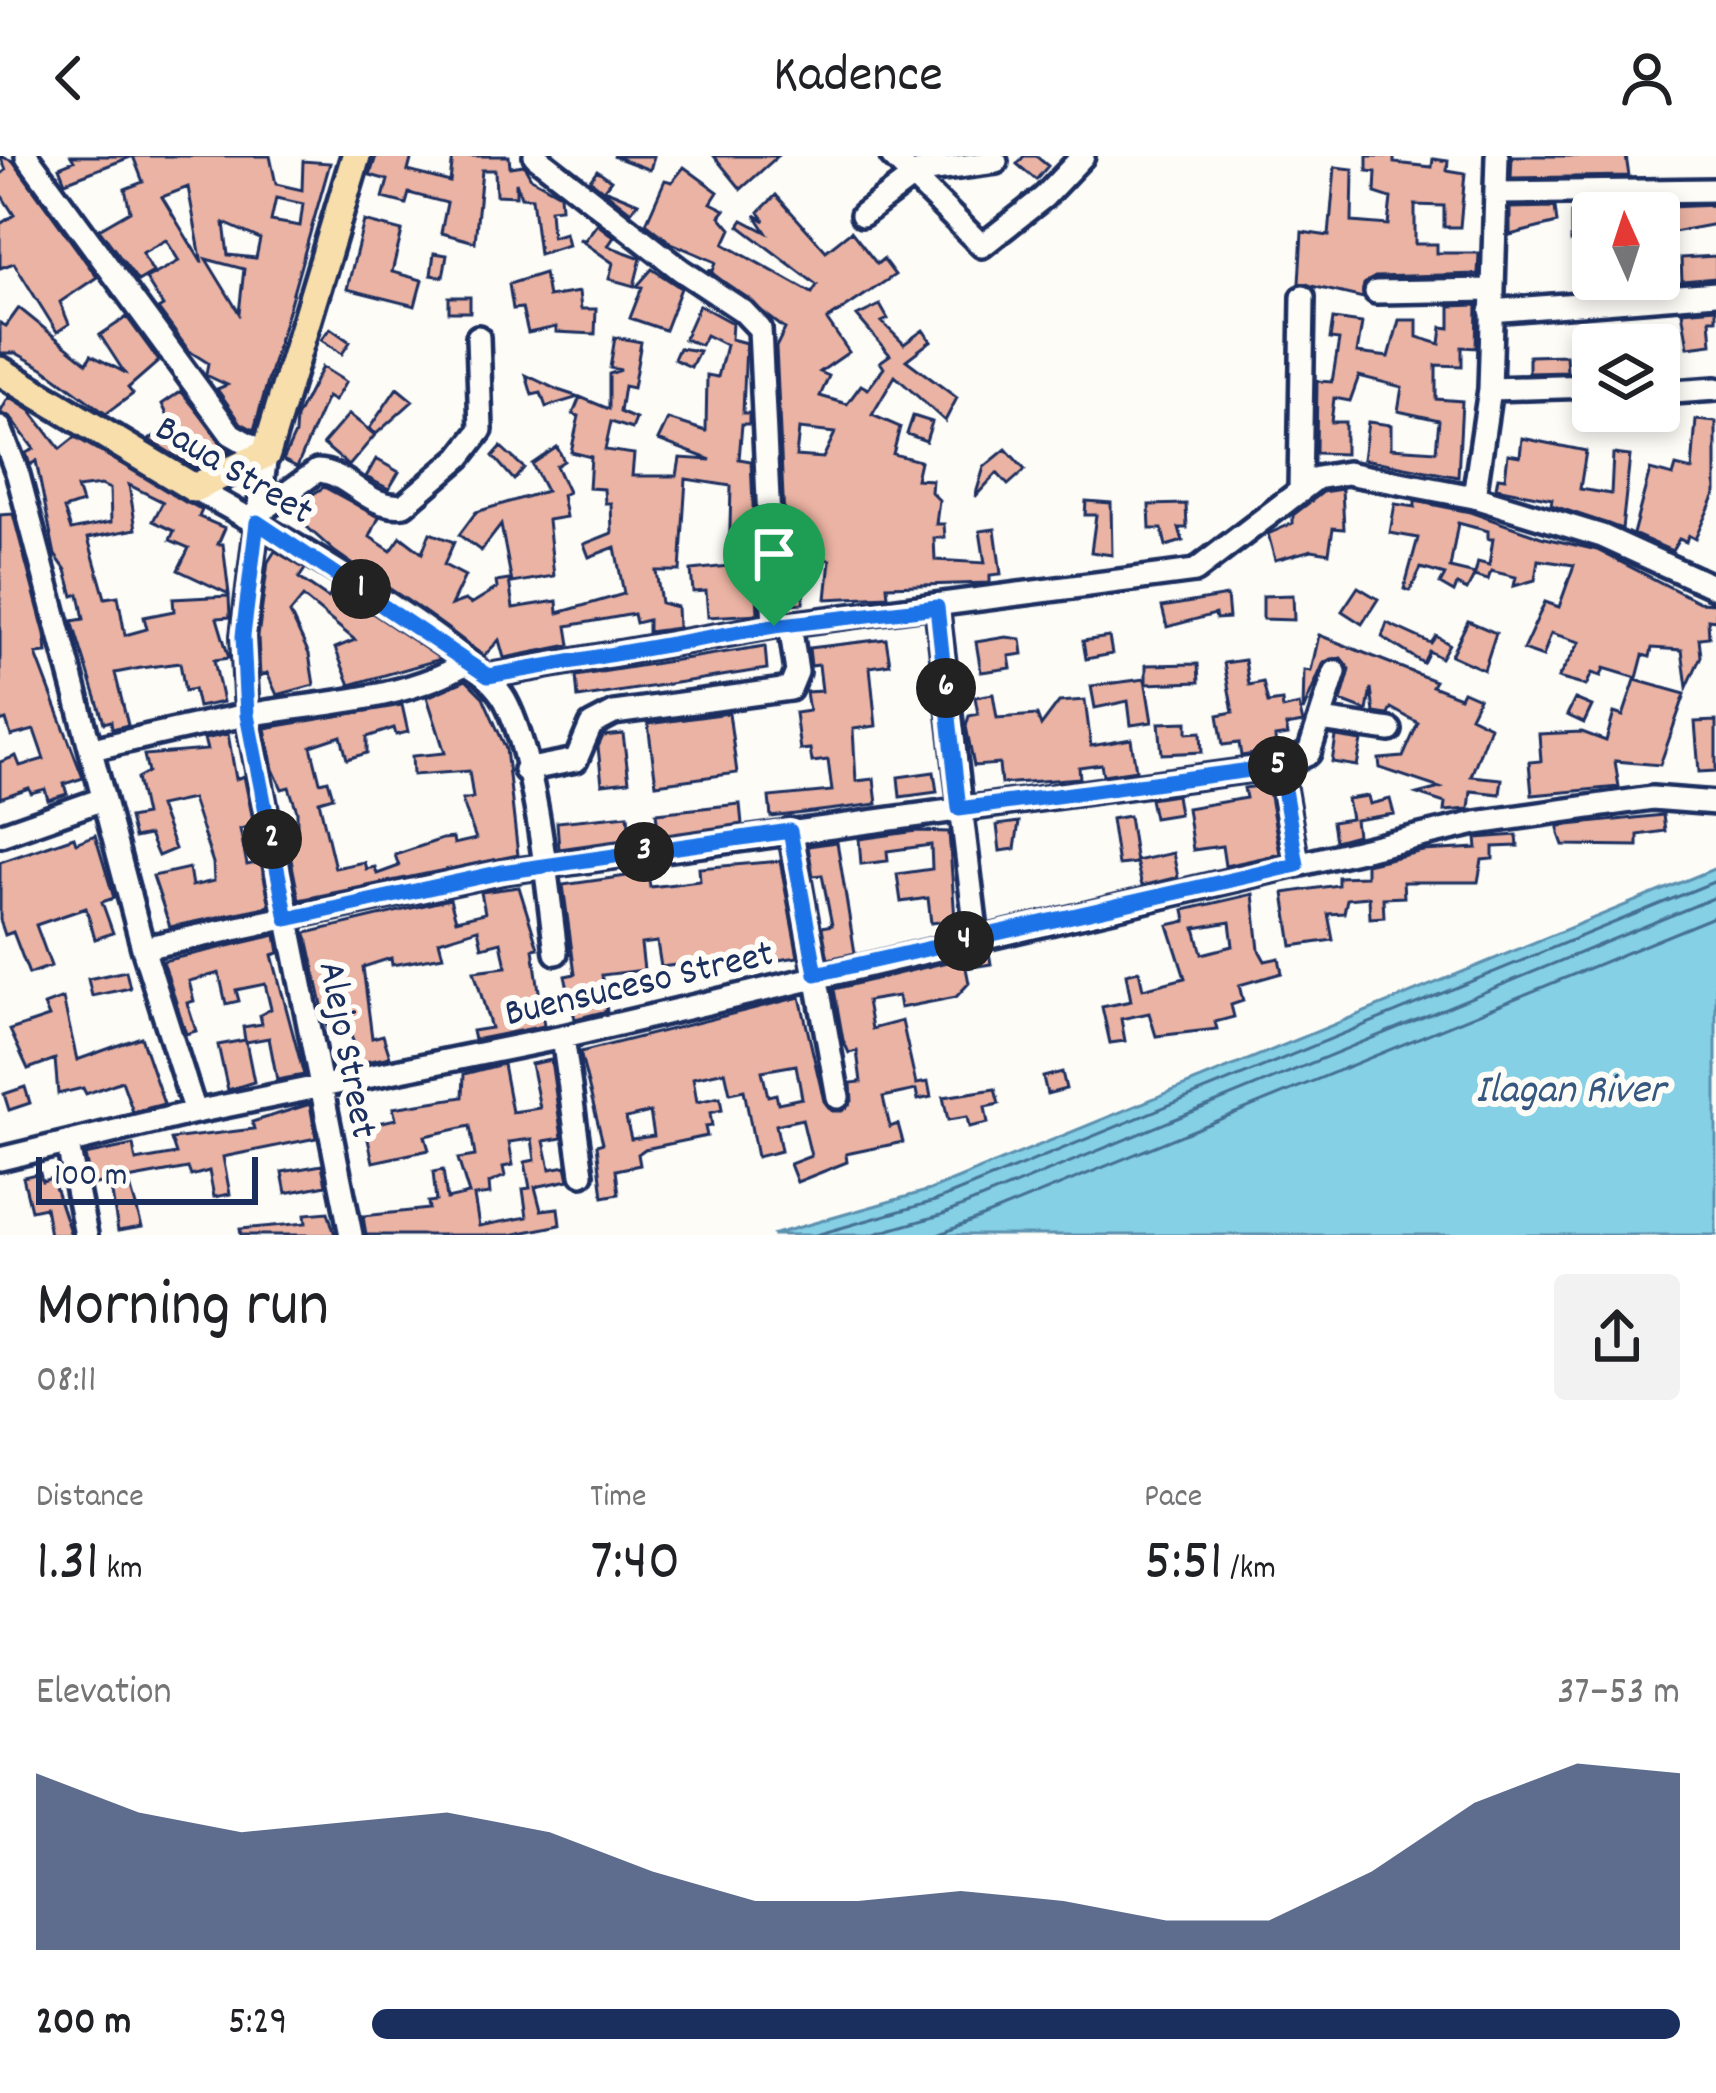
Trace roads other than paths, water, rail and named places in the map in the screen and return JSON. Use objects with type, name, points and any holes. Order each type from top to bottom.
[{"type":"main road","points":[[194,488],[266,454],[356,156]]},
{"type":"main road","name":"Baua Street","points":[[0,371],[194,488]]},
{"type":"street","points":[[27,156],[231,434],[266,454]]},
{"type":"street","points":[[525,770],[576,760],[591,725],[614,713],[790,689],[796,672],[782,625],[760,329],[743,311],[681,270],[535,156]]},
{"type":"street","points":[[892,156],[982,246],[1044,197],[1083,156]]},
{"type":"street","points":[[1474,497],[1490,388],[1497,156]]},
{"type":"street","points":[[862,215],[910,176],[996,162]]},
{"type":"street","points":[[1496,193],[1716,190]]},
{"type":"street","points":[[1376,292],[1491,300],[1716,293]]},
{"type":"street","points":[[1300,492],[1303,298]]},
{"type":"street","points":[[257,518],[317,471],[329,471],[378,504],[404,505],[460,457],[481,430],[478,337]]},
{"type":"street","points":[[1490,388],[1572,386]]},
{"type":"street","points":[[1680,392],[1716,389]]},
{"type":"street","points":[[0,428],[18,475],[143,948],[195,1112]]},
{"type":"street","name":"Alejo Street","points":[[266,454],[243,636],[247,715],[351,1235]]},
{"type":"street","points":[[556,953],[545,866],[515,724],[488,676],[782,625],[1195,571],[1317,478],[1347,473],[1474,497],[1601,536],[1716,588]]},
{"type":"street","name":"Baua Street","points":[[194,488],[257,518],[488,676]]},
{"type":"street","points":[[937,607],[977,939]]},
{"type":"street","points":[[92,749],[247,715],[411,687],[468,662]]},
{"type":"street","points":[[143,948],[545,866],[1280,766],[1309,753],[1335,672]]},
{"type":"street","points":[[1321,720],[1390,730]]},
{"type":"street","points":[[1280,766],[1297,865]]},
{"type":"street","name":"Buensuceso Street","points":[[0,1159],[195,1112],[563,1037],[816,974],[1476,823],[1652,798],[1716,803]]},
{"type":"street","points":[[0,836],[103,800]]},
{"type":"street","points":[[790,831],[838,1097]]},
{"type":"street","points":[[563,1037],[582,1174]]},
{"type":"street","points":[[68,1145],[86,1235]]},
{"type":"water","name":"Ilagan River","points":[[1716,868],[1716,1235],[772,1235],[930,1190]]}]
